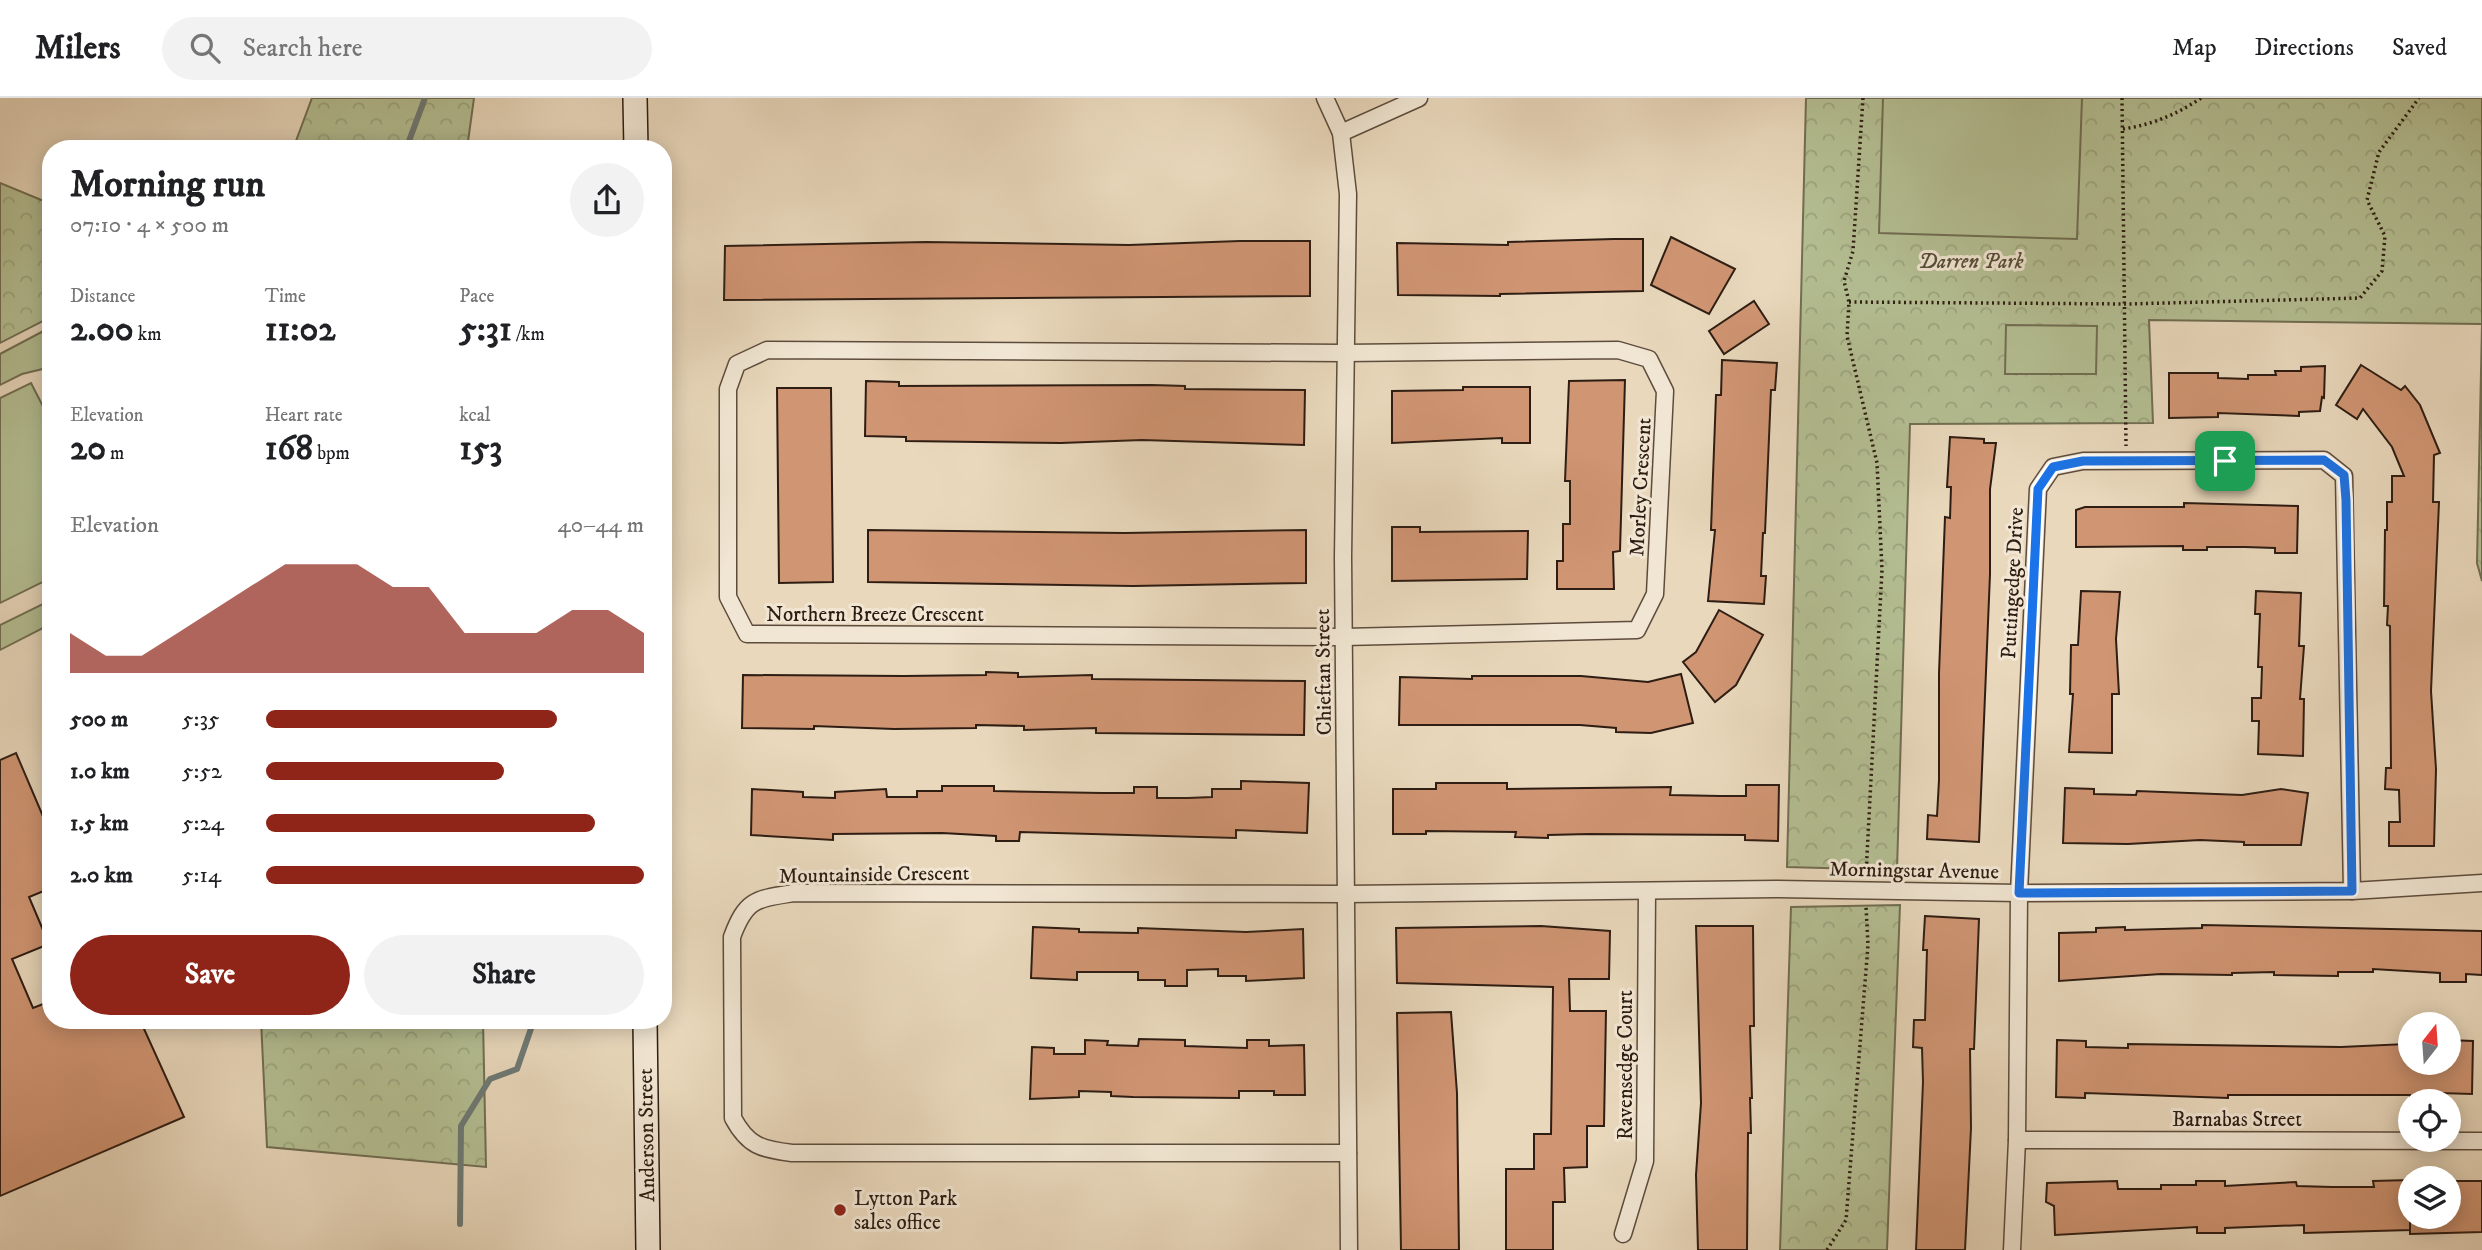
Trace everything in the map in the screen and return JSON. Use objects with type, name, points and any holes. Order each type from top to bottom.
[{"type":"street","points":[[635,98],[636,140]]},
{"type":"street","name":"Chieftan Street","points":[[1325,98],[1341,133],[1348,194],[1344,637],[1349,1250]]},
{"type":"street","points":[[1341,133],[1419,98]]},
{"type":"street","name":"Northern Breeze Crescent","points":[[1344,637],[747,634],[728,597],[728,389],[737,364],[766,349],[1345,353]]},
{"type":"street","name":"Morley Crescent","points":[[1344,637],[1637,630],[1655,594],[1665,391],[1649,359],[1618,350],[1345,353]]},
{"type":"street","name":"Puttingedge Drive","points":[[2012,1250],[2017,1140],[2019,893],[2038,489],[2053,467],[2083,461],[2324,460],[2344,475],[2352,891]]},
{"type":"street","name":"Morningstar Avenue","points":[[1346,894],[2352,891],[2482,883]]},
{"type":"street","name":"Ravensedge Court","points":[[1623,1234],[1645,1161],[1647,892]]},
{"type":"street","name":"Mountainside Crescent","points":[[1346,894],[793,893],[752,901],[740,915],[732,937],[733,1118],[743,1137],[765,1149],[792,1153],[1348,1153]]},
{"type":"street","name":"Anderson Street","points":[[645,1029],[648,1250]]},
{"type":"street","name":"Barnabas Street","points":[[2017,1140],[2482,1141]]},
{"type":"path","points":[[1827,1250],[1846,1220],[1868,945],[1865,891],[1882,570],[1877,463],[1847,336],[1849,302],[1844,281],[1853,251],[1863,98]]},
{"type":"path","points":[[2122,98],[2127,304],[2126,461]]},
{"type":"path","points":[[2122,129],[2138,127],[2184,110],[2201,98]]},
{"type":"path","points":[[1849,302],[2127,304],[2360,298],[2382,271],[2385,236],[2367,200],[2379,152],[2419,98]]},
{"type":"green space","points":[[312,98],[474,98],[468,140],[296,140]]},
{"type":"green space","name":"Darren Park","points":[[1806,98],[2482,98],[2482,324],[2149,320],[2153,423],[1910,424],[1897,870],[1787,867]]},
{"type":"green space","points":[[1883,98],[2082,98],[2077,239],[1879,233]]},
{"type":"green space","points":[[0,183],[42,200],[42,322],[0,343]]},
{"type":"green space","points":[[2482,324],[2482,581],[2477,563]]},
{"type":"green space","points":[[2006,325],[2097,326],[2096,374],[2005,374]]},
{"type":"green space","points":[[42,332],[42,369],[22,374],[0,385],[0,354]]},
{"type":"green space","points":[[31,383],[42,404],[42,582],[0,603],[0,398]]},
{"type":"green space","points":[[42,604],[42,629],[0,650],[0,625]]},
{"type":"green space","points":[[1900,905],[1887,1250],[1780,1250],[1791,907]]},
{"type":"green space","points":[[261,1029],[483,1029],[486,1167],[267,1147]]},
{"type":"building","points":[[1671,237],[1735,269],[1709,314],[1651,285]]},
{"type":"building","points":[[1643,239],[1643,291],[1500,296],[1398,295],[1397,243],[1508,245],[1508,242]]},
{"type":"building","points":[[1310,241],[1310,296],[724,300],[725,246],[926,242],[1129,245]]},
{"type":"building","points":[[1754,301],[1769,324],[1724,354],[1709,331]]},
{"type":"building","points":[[1722,360],[1777,363],[1775,390],[1771,390],[1763,533],[1761,576],[1766,576],[1764,604],[1708,601],[1715,530],[1711,530],[1716,395],[1721,395]]},
{"type":"building","points":[[2361,365],[2401,390],[2405,386],[2420,405],[2440,453],[2434,455],[2433,502],[2439,502],[2431,691],[2436,769],[2434,846],[2389,846],[2389,822],[2400,822],[2399,790],[2385,789],[2386,768],[2391,768],[2390,626],[2387,625],[2388,606],[2384,606],[2385,530],[2387,502],[2392,502],[2392,476],[2404,476],[2392,447],[2363,409],[2357,419],[2336,405]]},
{"type":"building","points":[[2325,366],[2324,398],[2322,397],[2320,411],[2299,412],[2299,416],[2218,413],[2218,417],[2169,418],[2169,373],[2218,373],[2218,378],[2248,379],[2248,375],[2276,375],[2275,371],[2301,371],[2301,367]]},
{"type":"building","points":[[1625,380],[1620,551],[1613,552],[1614,589],[1557,589],[1557,561],[1563,561],[1563,524],[1570,524],[1570,481],[1565,481],[1569,381]]},
{"type":"building","points":[[866,381],[899,382],[899,386],[1152,385],[1185,386],[1185,389],[1305,390],[1304,445],[1142,440],[1061,443],[906,441],[906,437],[865,436]]},
{"type":"building","points":[[1463,387],[1530,387],[1530,443],[1502,443],[1502,438],[1392,443],[1392,391],[1463,390]]},
{"type":"building","points":[[777,388],[831,388],[833,582],[779,583]]},
{"type":"building","points":[[1950,437],[1984,439],[1984,443],[1996,443],[1990,489],[1990,574],[1979,842],[1927,839],[1928,815],[1937,816],[1939,673],[1945,517],[1950,518],[1951,487],[1947,487]]},
{"type":"building","points":[[2184,503],[2298,506],[2297,553],[2275,553],[2275,548],[2245,547],[2183,550],[2183,546],[2076,547],[2076,510],[2085,507],[2184,507]]},
{"type":"building","points":[[1392,527],[1420,527],[1420,532],[1528,531],[1527,579],[1392,581]]},
{"type":"building","points":[[868,530],[1125,533],[1306,530],[1306,583],[1133,586],[868,582]]},
{"type":"building","points":[[2081,591],[2120,592],[2116,639],[2119,694],[2112,694],[2112,753],[2069,752],[2073,694],[2070,694],[2071,645],[2078,645]]},
{"type":"building","points":[[2256,591],[2301,593],[2299,646],[2304,646],[2300,699],[2304,699],[2303,756],[2258,754],[2259,721],[2252,721],[2252,698],[2261,698],[2262,667],[2258,667],[2260,614],[2255,614]]},
{"type":"building","points":[[1719,610],[1763,635],[1736,685],[1715,702],[1683,662],[1696,652]]},
{"type":"building","points":[[986,672],[1018,673],[1018,677],[1092,675],[1092,679],[1305,681],[1304,735],[1096,733],[1096,728],[1024,730],[1024,726],[976,725],[976,728],[742,728],[743,675],[986,675]]},
{"type":"building","points":[[1681,674],[1693,723],[1651,733],[1616,732],[1616,728],[1580,725],[1399,725],[1400,677],[1472,679],[1472,676],[1581,676],[1648,682]]},
{"type":"building","points":[[16,753],[42,814],[42,892],[29,897],[42,928],[42,947],[12,959],[33,1008],[42,1004],[42,1029],[144,1029],[184,1117],[0,1196],[0,760]]},
{"type":"building","points":[[1241,781],[1309,783],[1307,833],[1236,830],[1236,838],[1020,832],[1019,841],[996,841],[996,836],[942,833],[833,834],[833,840],[751,835],[752,789],[803,792],[803,797],[835,798],[835,792],[886,789],[887,797],[917,797],[917,791],[942,791],[942,786],[994,786],[994,791],[1102,793],[1134,793],[1134,787],[1157,787],[1157,798],[1188,798],[1212,797],[1212,789],[1241,789]]},
{"type":"building","points":[[1436,783],[1507,783],[1507,789],[1671,787],[1670,795],[1720,796],[1746,796],[1746,785],[1779,785],[1778,841],[1745,840],[1745,835],[1589,834],[1548,835],[1548,838],[1515,837],[1516,832],[1426,831],[1426,834],[1393,834],[1393,789],[1436,789]]},
{"type":"building","points":[[2065,788],[2094,789],[2094,794],[2136,795],[2137,791],[2242,795],[2281,789],[2308,793],[2301,845],[2244,845],[2244,842],[2200,840],[2128,844],[2063,843]]},
{"type":"building","points":[[1925,916],[1979,919],[1974,1049],[1970,1049],[1971,1128],[1965,1250],[1916,1250],[1923,1082],[1922,1048],[1913,1047],[1914,1020],[1925,1020]]},
{"type":"building","points":[[2202,925],[2482,931],[2482,975],[2466,974],[2466,982],[2440,982],[2440,973],[2373,969],[2373,972],[2338,972],[2338,976],[2274,975],[2274,972],[2232,975],[2161,974],[2059,981],[2059,933],[2096,932],[2096,928],[2202,928]]},
{"type":"building","points":[[1541,926],[1610,931],[1609,979],[1569,979],[1570,1011],[1606,1011],[1604,1126],[1587,1126],[1587,1167],[1564,1168],[1565,1202],[1553,1202],[1553,1250],[1506,1250],[1506,1169],[1534,1169],[1534,1134],[1551,1134],[1553,987],[1397,983],[1396,928]]},
{"type":"building","points":[[1696,926],[1753,926],[1754,1026],[1750,1026],[1752,1098],[1751,1133],[1748,1133],[1747,1250],[1698,1250],[1696,1175],[1701,1103]]},
{"type":"building","points":[[1033,927],[1079,929],[1079,932],[1138,933],[1138,928],[1246,932],[1303,929],[1304,978],[1246,981],[1246,976],[1218,976],[1218,969],[1187,970],[1187,986],[1165,986],[1165,980],[1138,980],[1138,972],[1077,972],[1077,980],[1031,978]]},
{"type":"building","points":[[1451,1012],[1457,1093],[1459,1250],[1401,1250],[1397,1013]]},
{"type":"building","points":[[1139,1039],[1185,1040],[1185,1046],[1247,1048],[1247,1040],[1269,1040],[1269,1046],[1304,1045],[1305,1095],[1274,1095],[1274,1091],[1239,1091],[1239,1098],[1133,1097],[1111,1096],[1111,1092],[1079,1091],[1079,1097],[1030,1099],[1032,1047],[1054,1048],[1054,1054],[1085,1054],[1085,1040],[1108,1041],[1107,1045],[1138,1046]]},
{"type":"building","points":[[2057,1040],[2086,1041],[2086,1047],[2128,1048],[2128,1044],[2341,1047],[2398,1044],[2398,1075],[2461,1075],[2461,1041],[2473,1041],[2472,1094],[2461,1094],[2461,1089],[2398,1089],[2398,1095],[2228,1095],[2228,1098],[2085,1093],[2085,1098],[2056,1097]]},
{"type":"building","points":[[2398,1180],[2398,1229],[2410,1230],[2304,1233],[2304,1225],[2225,1228],[2225,1233],[2197,1233],[2197,1227],[2055,1235],[2054,1206],[2046,1202],[2047,1183],[2117,1181],[2118,1189],[2161,1189],[2161,1185],[2196,1185],[2196,1181],[2225,1181],[2225,1186],[2296,1182],[2297,1186],[2374,1187],[2373,1181]]},
{"type":"building","points":[[2461,1181],[2482,1181],[2482,1232],[2410,1234],[2410,1229],[2461,1229]]},
{"type":"waterway","points":[[409,140],[425,98]]},
{"type":"waterway","points":[[460,1224],[461,1126],[490,1079],[517,1069],[531,1029]]},
{"type":"place","name":"Lytton Park sales office","points":[[840,1210]]},
{"type":"route","points":[[2324,460],[2344,475],[2352,891],[2019,893],[2038,489],[2053,467],[2083,461],[2225,461],[2324,460]]}]
